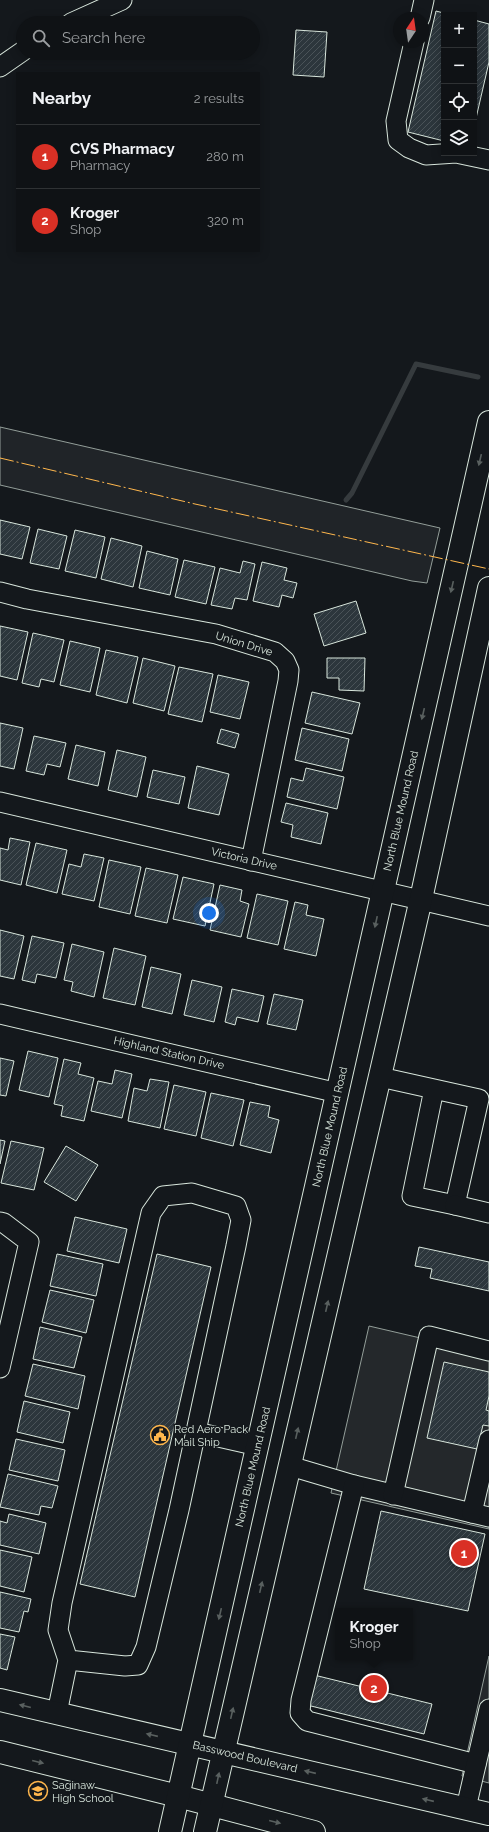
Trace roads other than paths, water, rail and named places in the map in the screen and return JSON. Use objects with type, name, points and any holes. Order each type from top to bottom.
[{"type":"main road","name":"North Blue Mound Road","points":[[170,1832],[489,422]]},
{"type":"main road","points":[[205,1832],[421,899],[489,588]]},
{"type":"main road","name":"Basswood Boulevard","points":[[0,1700],[489,1814]]},
{"type":"main road","points":[[0,1752],[178,1796],[314,1832]]},
{"type":"street","points":[[87,16],[122,0]]},
{"type":"street","points":[[421,12],[424,0]]},
{"type":"street","points":[[413,48],[396,121],[398,140],[409,148],[426,155],[456,153],[489,160]]},
{"type":"street","name":"Union Drive","points":[[0,592],[27,599],[216,634],[275,652],[285,661],[289,670],[288,681],[251,861]]},
{"type":"street","name":"Victoria Drive","points":[[0,802],[251,861],[383,890],[489,916]]},
{"type":"street","name":"Highland Station Drive","points":[[0,1014],[338,1093]]},
{"type":"street","points":[[380,1077],[484,1099],[456,1206]]},
{"type":"street","points":[[434,1089],[412,1196],[489,1213]]},
{"type":"street","points":[[56,1713],[68,1660],[58,1630],[62,1603],[150,1213],[163,1196],[192,1193],[236,1206],[241,1220],[196,1432],[146,1647],[138,1665],[126,1666],[68,1660]]},
{"type":"street","points":[[0,1222],[4,1223],[29,1242],[0,1368]]},
{"type":"street","points":[[393,1495],[429,1336],[489,1351]]},
{"type":"street","points":[[196,1432],[258,1446]]},
{"type":"street","points":[[290,1466],[354,1485],[481,1515],[480,1476],[489,1440]]},
{"type":"street","points":[[354,1485],[306,1680],[300,1714],[307,1721],[482,1755]]},
{"type":"street","points":[[466,1808],[482,1755],[489,1709]]},
{"type":"waterway","points":[[346,500],[352,493],[416,364],[478,377]]},
{"type":"place","name":"Red Aero Pack Mail Ship","points":[[160,1435]]},
{"type":"place","name":"CVS Pharmacy","points":[[464,1553]]},
{"type":"place","name":"Kroger","points":[[374,1688]]},
{"type":"place","name":"Saginaw High School","points":[[38,1791]]}]
